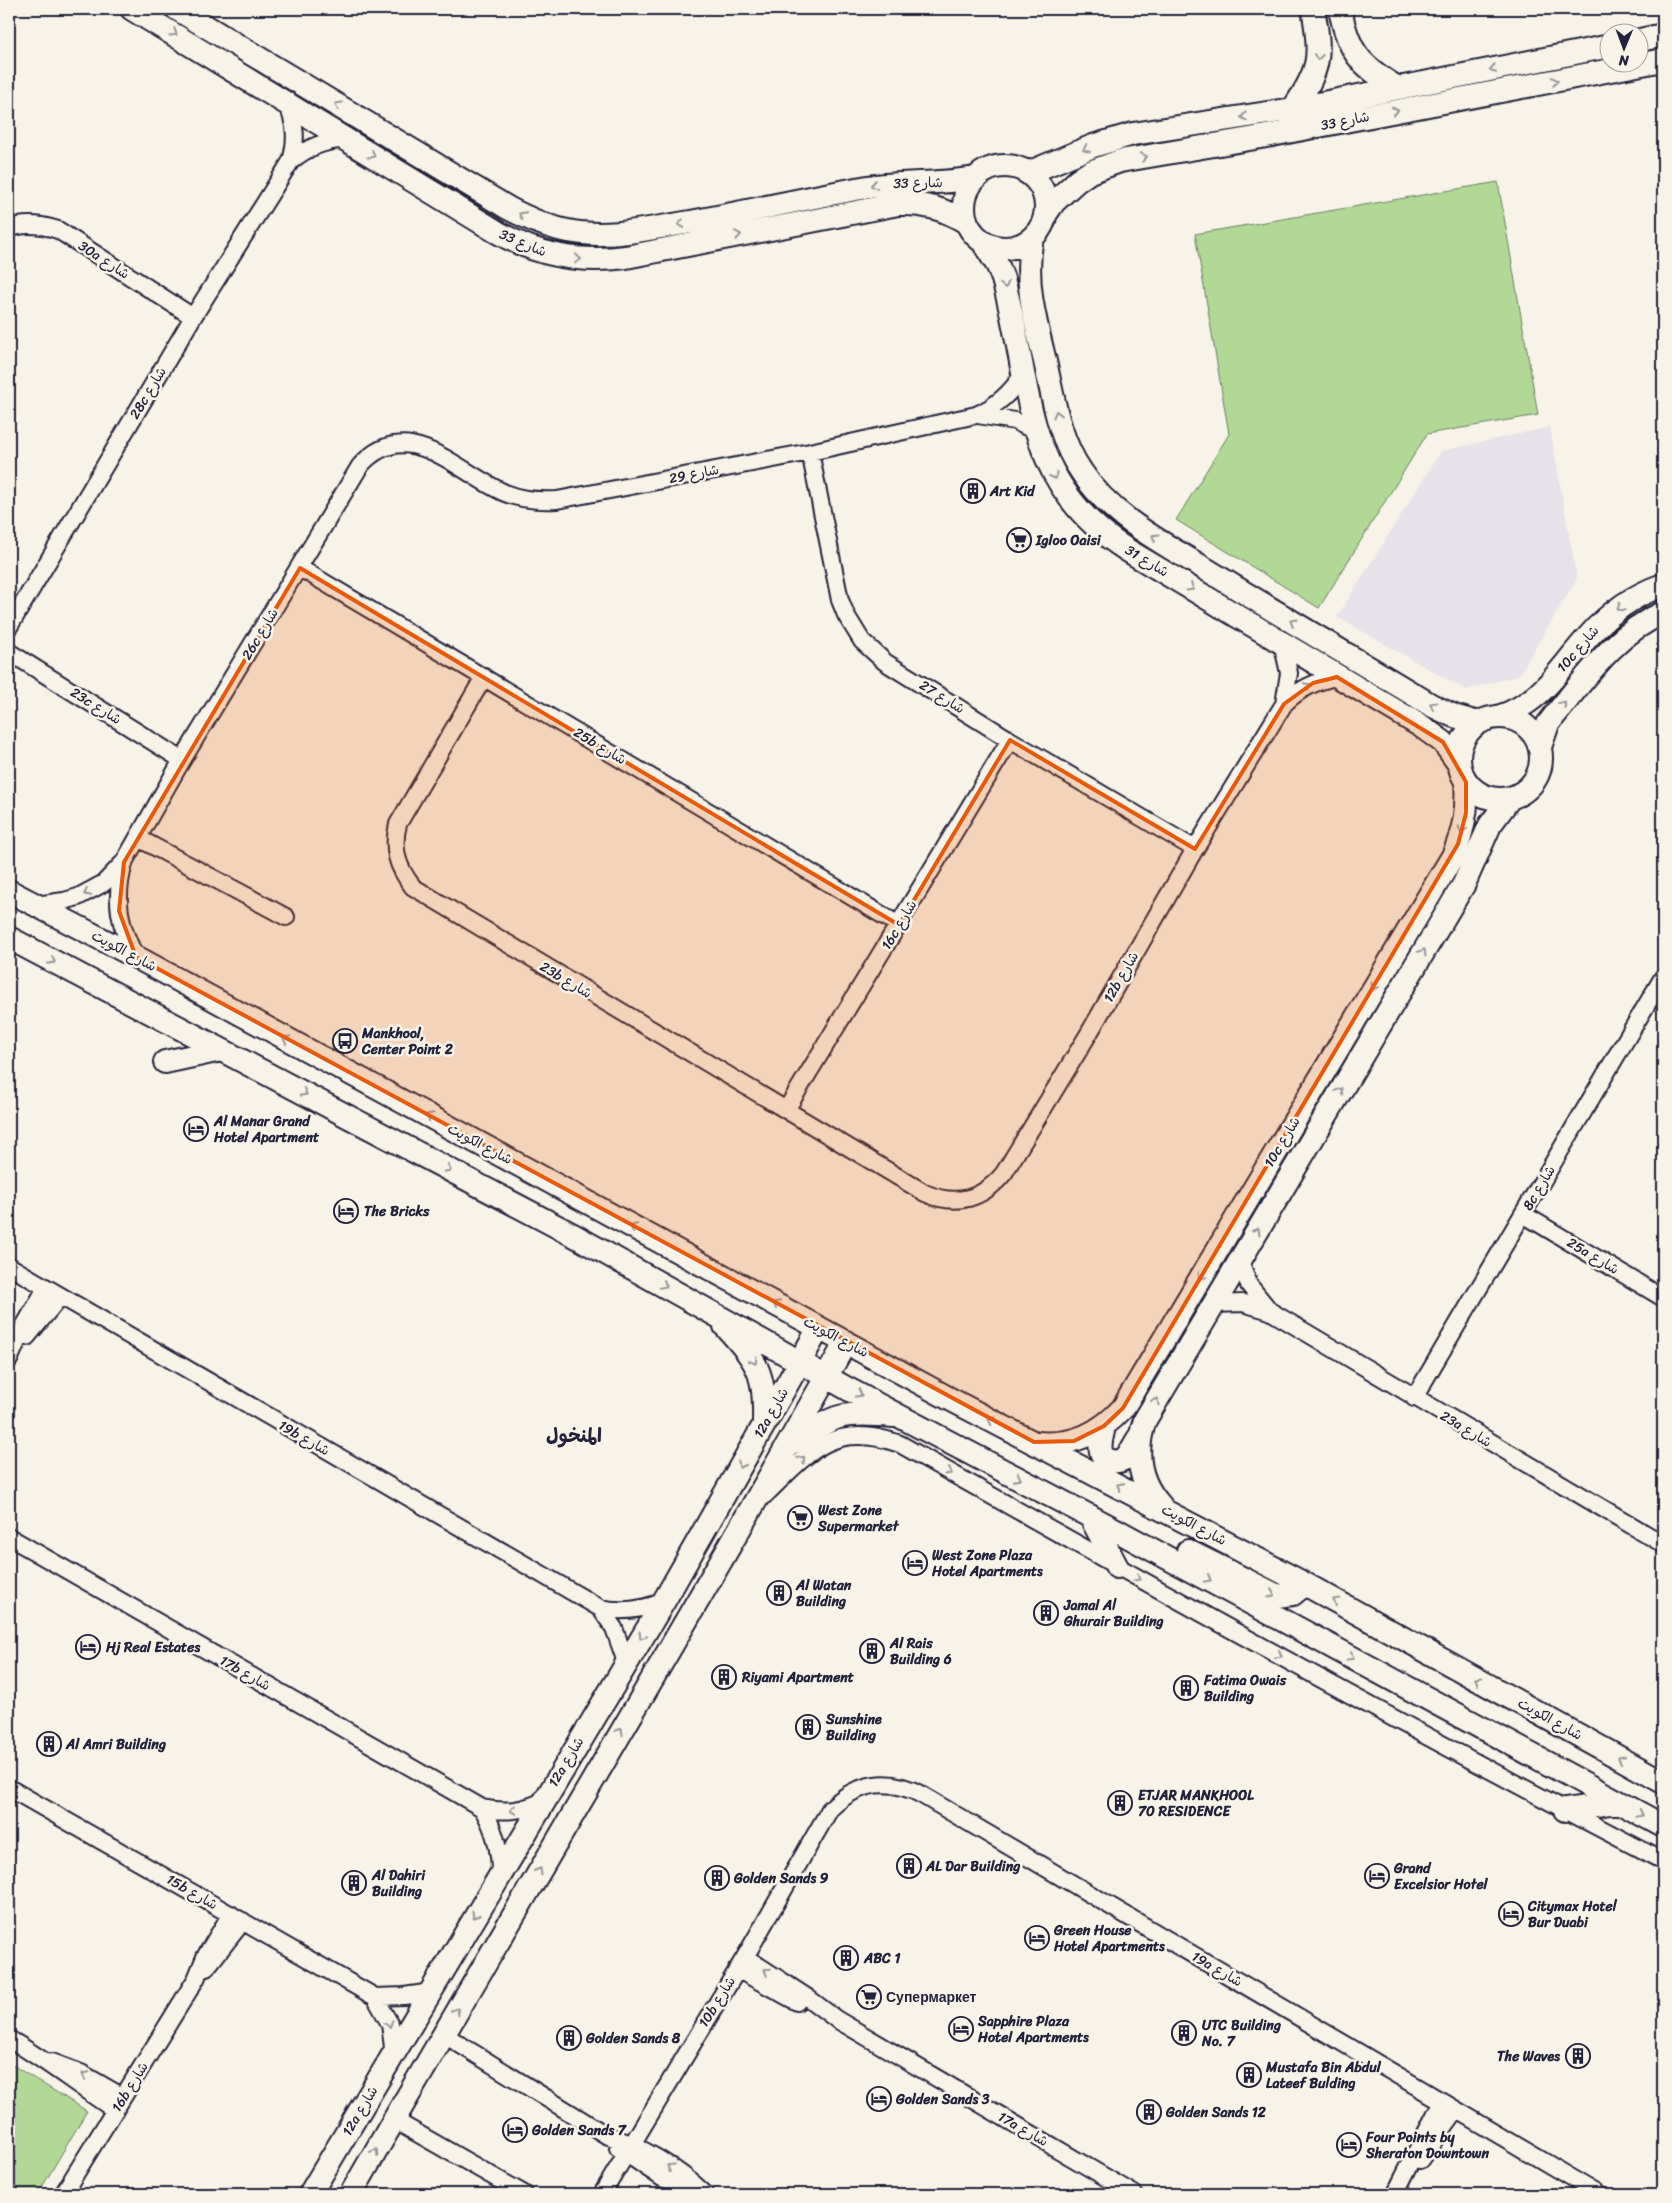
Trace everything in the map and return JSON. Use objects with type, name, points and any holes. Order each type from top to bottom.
[{"type":"street","name":"شارع 33","points":[[132,9],[516,243],[559,257],[604,260],[626,257],[898,204],[927,205],[954,215],[966,222]]},
{"type":"street","name":"شارع 33","points":[[178,9],[508,208],[547,226],[567,231],[610,234],[632,232],[746,212],[888,183],[946,182],[975,178]]},
{"type":"street","points":[[1293,109],[1312,79],[1317,65],[1319,50],[1313,9]]},
{"type":"street","points":[[1340,9],[1348,42],[1357,57],[1368,69],[1398,88]]},
{"type":"street","points":[[1650,38],[1663,35]]},
{"type":"street","name":"شارع 33","points":[[1028,173],[1116,138],[1293,109],[1600,48]]},
{"type":"street","name":"شارع 33","points":[[1045,215],[1054,202],[1077,181],[1097,169],[1120,161],[1252,139],[1663,60]]},
{"type":"street","name":"28c شارع","points":[[9,627],[193,318],[291,161],[295,132],[287,104]]},
{"type":"street","name":"28c شارع","points":[[291,161],[316,145],[346,139]]},
{"type":"street","points":[[1000,166],[1020,169],[1028,173],[1036,180],[1045,196],[1045,215],[1040,228],[1032,238],[1014,247],[993,246],[976,237],[966,222],[964,204],[969,186],[975,178],[991,168],[1000,166]]},
{"type":"street","name":"30a شارع","points":[[9,229],[28,224],[44,225],[58,230],[193,318]]},
{"type":"street","name":"شارع 31","points":[[1032,238],[1028,266],[1030,294],[1059,421],[1068,446],[1080,470],[1095,491],[1114,510],[1136,525],[1255,599],[1431,704],[1454,716],[1488,720]]},
{"type":"street","name":"شارع 31","points":[[983,242],[998,266],[1003,279],[1023,374],[1038,432],[1053,474],[1064,493],[1092,525],[1127,550],[1432,733],[1443,742],[1463,773]]},
{"type":"street","name":"شارع 29","points":[[422,446],[507,494],[519,498],[544,501],[810,452],[976,415],[999,403],[1023,374]]},
{"type":"street","name":"شارع 29","points":[[976,415],[1002,417],[1038,432]]},
{"type":"street","name":"26c شارع","points":[[35,904],[50,904],[78,897],[104,883],[124,862],[182,760],[300,568],[360,466],[368,457],[383,448],[400,443],[422,446]]},
{"type":"street","name":"شارع 27","points":[[810,452],[840,600],[853,628],[862,641],[885,662],[1010,740],[1195,849]]},
{"type":"street","name":"25b شارع","points":[[300,568],[899,925]]},
{"type":"street","name":"10c شارع","points":[[1488,720],[1522,708],[1542,692],[1588,636],[1610,615],[1640,595],[1663,585]]},
{"type":"street","name":"10c شارع","points":[[1540,747],[1555,715],[1604,656],[1637,626],[1663,613]]},
{"type":"street","name":"12b شارع","points":[[1282,642],[1289,673],[1284,704]]},
{"type":"street","name":"23c شارع","points":[[9,652],[182,760]]},
{"type":"street","name":"12b شارع","points":[[925,1193],[946,1200],[967,1199],[988,1190],[1004,1173],[1088,1035],[1195,849],[1284,704],[1298,692],[1313,683],[1337,676]]},
{"type":"street","name":"23b شارع","points":[[484,677],[398,824],[395,851],[404,876],[423,895],[925,1193]]},
{"type":"street","points":[[1488,720],[1514,720],[1528,728],[1540,747],[1540,768],[1536,778],[1525,790],[1510,798],[1486,797],[1463,773],[1459,752],[1462,740],[1488,720]]},
{"type":"street","name":"16c شارع","points":[[786,1110],[1010,740]]},
{"type":"street","name":"10c شارع","points":[[1034,1442],[1054,1444],[1074,1441],[1093,1434],[1123,1408],[1452,856],[1464,829],[1467,798],[1463,773]]},
{"type":"street","name":"10c شارع","points":[[1164,1509],[1145,1483],[1138,1452],[1145,1420],[1464,884],[1490,826],[1510,798]]},
{"type":"street","points":[[138,838],[286,917]]},
{"type":"street","name":"26c شارع","points":[[124,862],[118,894],[119,911],[122,927],[136,957]]},
{"type":"street","name":"شارع الكويت","points":[[9,891],[136,957],[819,1328],[842,1350],[922,1396],[948,1398],[1164,1509],[1305,1584],[1663,1782]]},
{"type":"street","points":[[9,938],[575,1236],[801,1363],[1090,1516],[1663,1826]]},
{"type":"street","name":"8c شارع","points":[[1414,1398],[1663,977]]},
{"type":"street","points":[[165,1062],[221,1050]]},
{"type":"street","name":"25a شارع","points":[[1523,1214],[1663,1298]]},
{"type":"street","name":"23a شارع","points":[[1240,1260],[1249,1285],[1270,1311]]},
{"type":"street","name":"19b شارع","points":[[9,1266],[600,1608],[626,1611],[652,1606],[664,1601]]},
{"type":"street","points":[[12,1354],[23,1328],[46,1288]]},
{"type":"street","points":[[12,1354],[60,1297]]},
{"type":"street","name":"23a شارع","points":[[1213,1304],[1243,1303],[1270,1311],[1663,1544]]},
{"type":"street","points":[[711,1311],[750,1354],[760,1372],[765,1394],[764,1426]]},
{"type":"street","name":"12a شارع","points":[[310,2194],[664,1601],[801,1363],[819,1328]]},
{"type":"street","points":[[801,1363],[818,1355],[842,1350]]},
{"type":"street","points":[[350,2194],[678,1633],[755,1506],[842,1350]]},
{"type":"street","points":[[788,1446],[840,1415],[862,1413],[904,1417]]},
{"type":"street","points":[[1104,1426],[1100,1449],[1102,1454],[1115,1462],[1125,1458],[1140,1436]]},
{"type":"street","points":[[755,1506],[808,1453],[824,1444],[847,1437],[881,1437],[900,1444],[1117,1567],[1565,1810],[1663,1861]]},
{"type":"street","points":[[1090,1516],[1117,1567]]},
{"type":"street","points":[[1116,1530],[1140,1529],[1150,1532],[1278,1596],[1293,1594],[1305,1584]]},
{"type":"street","name":"17b شارع","points":[[9,1537],[482,1808],[507,1812],[520,1810],[543,1801]]},
{"type":"street","name":"19b شارع","points":[[600,1608],[619,1639],[626,1662]]},
{"type":"street","name":"19a شارع","points":[[830,1809],[851,1791],[864,1786],[889,1784],[911,1790],[1599,2194]]},
{"type":"street","name":"15b شارع","points":[[9,1788],[375,1997]]},
{"type":"street","points":[[1565,1810],[1618,1802]]},
{"type":"street","points":[[482,1808],[490,1820],[497,1839],[500,1873]]},
{"type":"street","name":"10b شارع","points":[[602,2194],[741,1963],[830,1809]]},
{"type":"street","name":"16b شارع","points":[[63,2194],[196,1979],[213,1962],[237,1918]]},
{"type":"street","name":"17a شارع","points":[[741,1963],[803,2006],[836,2019],[1134,2194]]},
{"type":"street","points":[[394,2055],[390,2024],[375,1997],[404,1996],[432,1992]]},
{"type":"street","points":[[443,2034],[629,2150],[662,2178],[698,2194]]},
{"type":"street","points":[[9,2039],[45,2060],[67,2079],[119,2103]]},
{"type":"street","points":[[1395,2194],[1442,2101]]},
{"type":"street","points":[[1405,2176],[1423,2157],[1456,2110]]},
{"type":"street","points":[[394,2120],[524,2194]]},
{"type":"street","points":[[629,2150],[679,2173],[705,2194]]},
{"type":"highlighted area","points":[[300,568],[899,925],[1010,740],[1195,849],[1284,704],[1313,683],[1337,677],[1443,742],[1466,782],[1466,813],[1458,844],[1123,1408],[1104,1426],[1074,1441],[1034,1442],[136,957],[119,911],[124,862]]},
{"type":"shaded area","points":[[1550,427],[1577,579],[1519,675],[1466,690],[1337,617],[1441,451]]},
{"type":"green space","points":[[1498,182],[1538,415],[1427,434],[1319,608],[1176,520],[1229,434],[1195,234]]},
{"type":"green space","points":[[9,2063],[87,2111],[38,2194],[9,2194]]},
{"type":"place","name":"Art Kid","points":[[973,491]]},
{"type":"place","name":"Igloo Oaisi","points":[[1019,540]]},
{"type":"place","name":"Mankhool, Center Point 2","points":[[345,1041]]},
{"type":"place","name":"Al Manar Grand Hotel Apartment","points":[[196,1129]]},
{"type":"place","name":"The Bricks","points":[[346,1211]]},
{"type":"place","name":"West Zone Supermarket","points":[[800,1518]]},
{"type":"place","name":"West Zone Plaza Hotel Apartments","points":[[915,1563]]},
{"type":"place","name":"Al Watan Building","points":[[779,1593]]},
{"type":"place","name":"Jamal Al Ghurair Building","points":[[1046,1613]]},
{"type":"place","name":"Hj Real Estates","points":[[88,1647]]},
{"type":"place","name":"Al Rais Building 6","points":[[872,1651]]},
{"type":"place","name":"Riyami Apartment","points":[[724,1677]]},
{"type":"place","name":"Fatima Owais Building","points":[[1186,1688]]},
{"type":"place","name":"Sunshine Building","points":[[808,1727]]},
{"type":"place","name":"Al Amri Building","points":[[49,1744]]},
{"type":"place","name":"ETJAR MANKHOOL 70 RESIDENCE","points":[[1120,1803]]},
{"type":"place","name":"AL Dar Building","points":[[909,1866]]},
{"type":"place","name":"Grand Excelsior Hotel","points":[[1377,1876]]},
{"type":"place","name":"Golden Sands 9","points":[[717,1878]]},
{"type":"place","name":"Al Dahiri Building","points":[[354,1883]]},
{"type":"place","name":"Citymax Hotel Bur Duabi","points":[[1511,1914]]},
{"type":"place","name":"Green House Hotel Apartments","points":[[1037,1938]]},
{"type":"place","name":"ABC 1","points":[[846,1958]]},
{"type":"place","name":"Супермаркет","points":[[869,1997]]},
{"type":"place","name":"Sapphire Plaza Hotel Apartments","points":[[961,2029]]},
{"type":"place","name":"UTC Building No. 7","points":[[1184,2033]]},
{"type":"place","name":"Golden Sands 8","points":[[569,2038]]},
{"type":"place","name":"The Waves","points":[[1578,2056]]},
{"type":"place","name":"Mustafa Bin Abdul Lateef Bulding","points":[[1249,2075]]},
{"type":"place","name":"Golden Sands 3","points":[[879,2099]]},
{"type":"place","name":"Golden Sands 12","points":[[1149,2112]]},
{"type":"place","name":"Golden Sands 7","points":[[515,2130]]},
{"type":"place","name":"Four Points by Sheraton Downtown","points":[[1349,2145]]},
{"type":"district","name":"المنخول","points":[[574,1435]]}]
